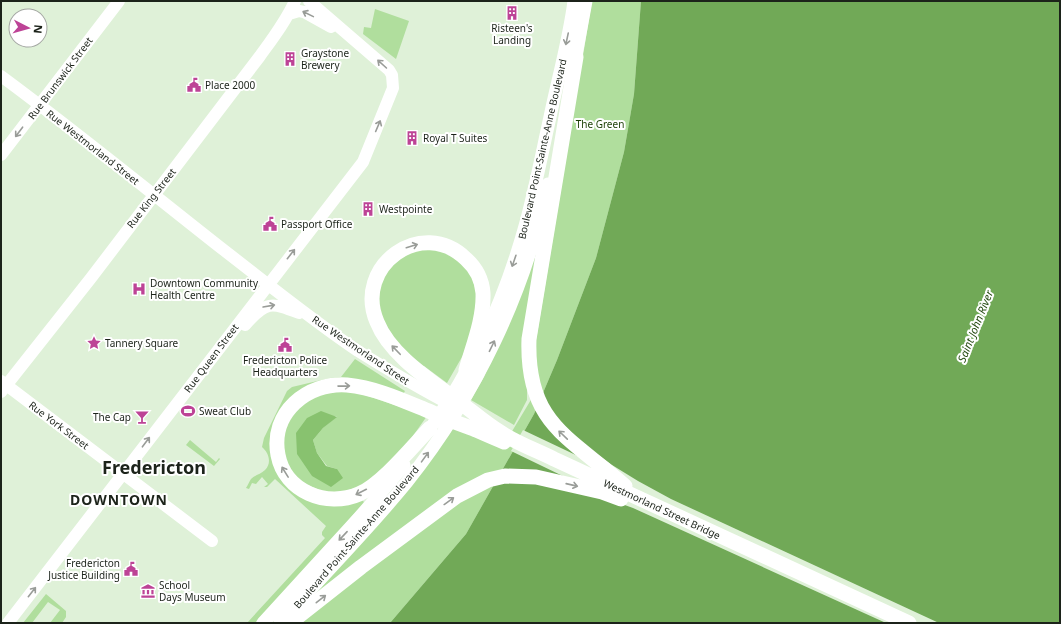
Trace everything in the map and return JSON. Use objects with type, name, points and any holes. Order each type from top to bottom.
[{"type":"highway","points":[[576,57],[535,306],[529,357],[534,390],[541,406],[551,422],[564,436],[636,496]]},
{"type":"highway","name":"Westmorland Street Bridge","points":[[466,370],[481,321],[483,307],[483,292],[476,270],[463,256],[446,246],[437,243],[410,245],[391,256],[379,272],[374,284],[372,297],[376,322],[391,345],[422,382],[500,432],[554,459],[909,623]]},
{"type":"highway","points":[[430,428],[385,476],[361,494],[350,497],[327,499],[314,497],[295,485],[287,475],[278,455],[278,432],[288,410],[297,400],[309,392],[320,388],[346,385],[374,390],[495,439],[554,459]]},
{"type":"highway","points":[[290,623],[417,524],[457,496],[488,480],[505,476],[536,477],[602,492],[630,502],[656,506]]},
{"type":"main road","name":"Rue Brunswick Street","points":[[1,155],[119,1]]},
{"type":"main road","name":"Rue King Street","points":[[3,386],[154,195],[260,56],[290,14],[295,1]]},
{"type":"main road","name":"Boulevard Point-Sainte-Anne Boulevard","points":[[263,623],[367,509],[394,477],[447,403],[466,370],[498,302],[526,225],[574,1]]},
{"type":"main road","name":"Boulevard Point-Sainte-Anne Boulevard","points":[[280,623],[407,482],[454,416],[485,361],[513,301],[525,270],[536,234],[576,57],[586,1]]},
{"type":"main road","points":[[308,2],[350,37]]},
{"type":"main road","points":[[290,14],[294,11],[304,12],[350,37]]},
{"type":"main road","name":"Rue Queen Street","points":[[8,623],[363,162],[393,88],[393,81],[389,70],[350,37]]},
{"type":"main road","name":"Rue Westmorland Street","points":[[1,76],[40,105],[268,285],[316,320],[358,350],[422,382]]},
{"type":"main road","points":[[228,337],[245,325],[261,308],[266,306],[281,306],[316,320]]},
{"type":"main road","name":"Rue York Street","points":[[3,386],[123,473],[212,541]]},
{"type":"green space","name":"The Green","points":[[592,1],[641,1],[634,94],[624,152],[596,258],[557,360],[534,414],[466,534],[390,623],[297,623],[311,599],[419,476],[454,427],[502,448],[535,393],[535,347]]},
{"type":"green space","points":[[375,9],[409,21],[396,59],[363,34],[364,27],[371,28]]},
{"type":"green space","points":[[542,233],[527,386],[527,400],[514,425],[471,400],[484,377]]},
{"type":"green space","points":[[440,248],[470,269],[479,303],[466,350],[447,383],[424,366],[421,368],[410,360],[381,322],[377,294],[387,267],[407,251]]},
{"type":"green space","points":[[355,359],[405,391],[402,396],[327,382],[276,427],[293,489],[360,498],[364,502],[255,623],[247,623],[325,538],[322,535],[322,532],[326,526],[275,479],[267,487],[264,487],[268,484],[262,477],[256,484],[252,483],[249,489],[246,488],[254,476],[267,467],[269,458],[262,447],[264,438],[287,391],[292,387],[330,378],[341,377]]},
{"type":"green space","points":[[350,390],[427,416],[396,460],[369,484],[331,495],[296,480],[281,451],[287,417],[318,393]],"holes":[[[337,416],[323,428],[313,440],[317,453],[327,466],[337,469],[312,476],[307,418]]]},
{"type":"green space","points":[[190,440],[216,462],[219,458],[220,459],[214,466],[186,445]]},
{"type":"green space","points":[[46,594],[66,611],[66,617],[62,623],[50,623],[60,610],[48,602],[32,623],[23,623]]},
{"type":"shaded area","points":[[321,411],[337,417],[323,428],[313,440],[317,453],[326,466],[337,469],[343,478],[331,487],[312,476],[297,454],[296,433],[307,418]]},
{"type":"water","name":"Saint John River","points":[[641,1],[1060,1],[1060,623],[390,623],[466,534],[534,414],[557,360],[596,258],[624,152],[634,94]]},
{"type":"pier","points":[[557,419],[587,447],[612,465],[671,499],[939,623],[886,623],[633,508],[608,499],[511,451],[523,430],[580,457]]},
{"type":"place","name":"Risteen's Landing","points":[[512,13]]},
{"type":"place","name":"Graystone Brewery","points":[[290,59]]},
{"type":"place","name":"Place 2000","points":[[194,85]]},
{"type":"place","name":"Royal T Suites","points":[[412,138]]},
{"type":"place","name":"Westpointe","points":[[368,209]]},
{"type":"place","name":"Passport Office","points":[[270,224]]},
{"type":"place","name":"Downtown Community Health Centre","points":[[139,289]]},
{"type":"place","name":"Tannery Square","points":[[94,343]]},
{"type":"place","name":"Fredericton Police Headquarters","points":[[285,345]]},
{"type":"place","name":"Sweat Club","points":[[188,411]]},
{"type":"place","name":"The Cap","points":[[142,417]]},
{"type":"place","name":"Fredericton Justice Building","points":[[131,569]]},
{"type":"place","name":"School Days Museum","points":[[148,591]]},
{"type":"district","name":"Fredericton","points":[[154,467]]},
{"type":"district","name":"DOWNTOWN","points":[[119,499]]}]
